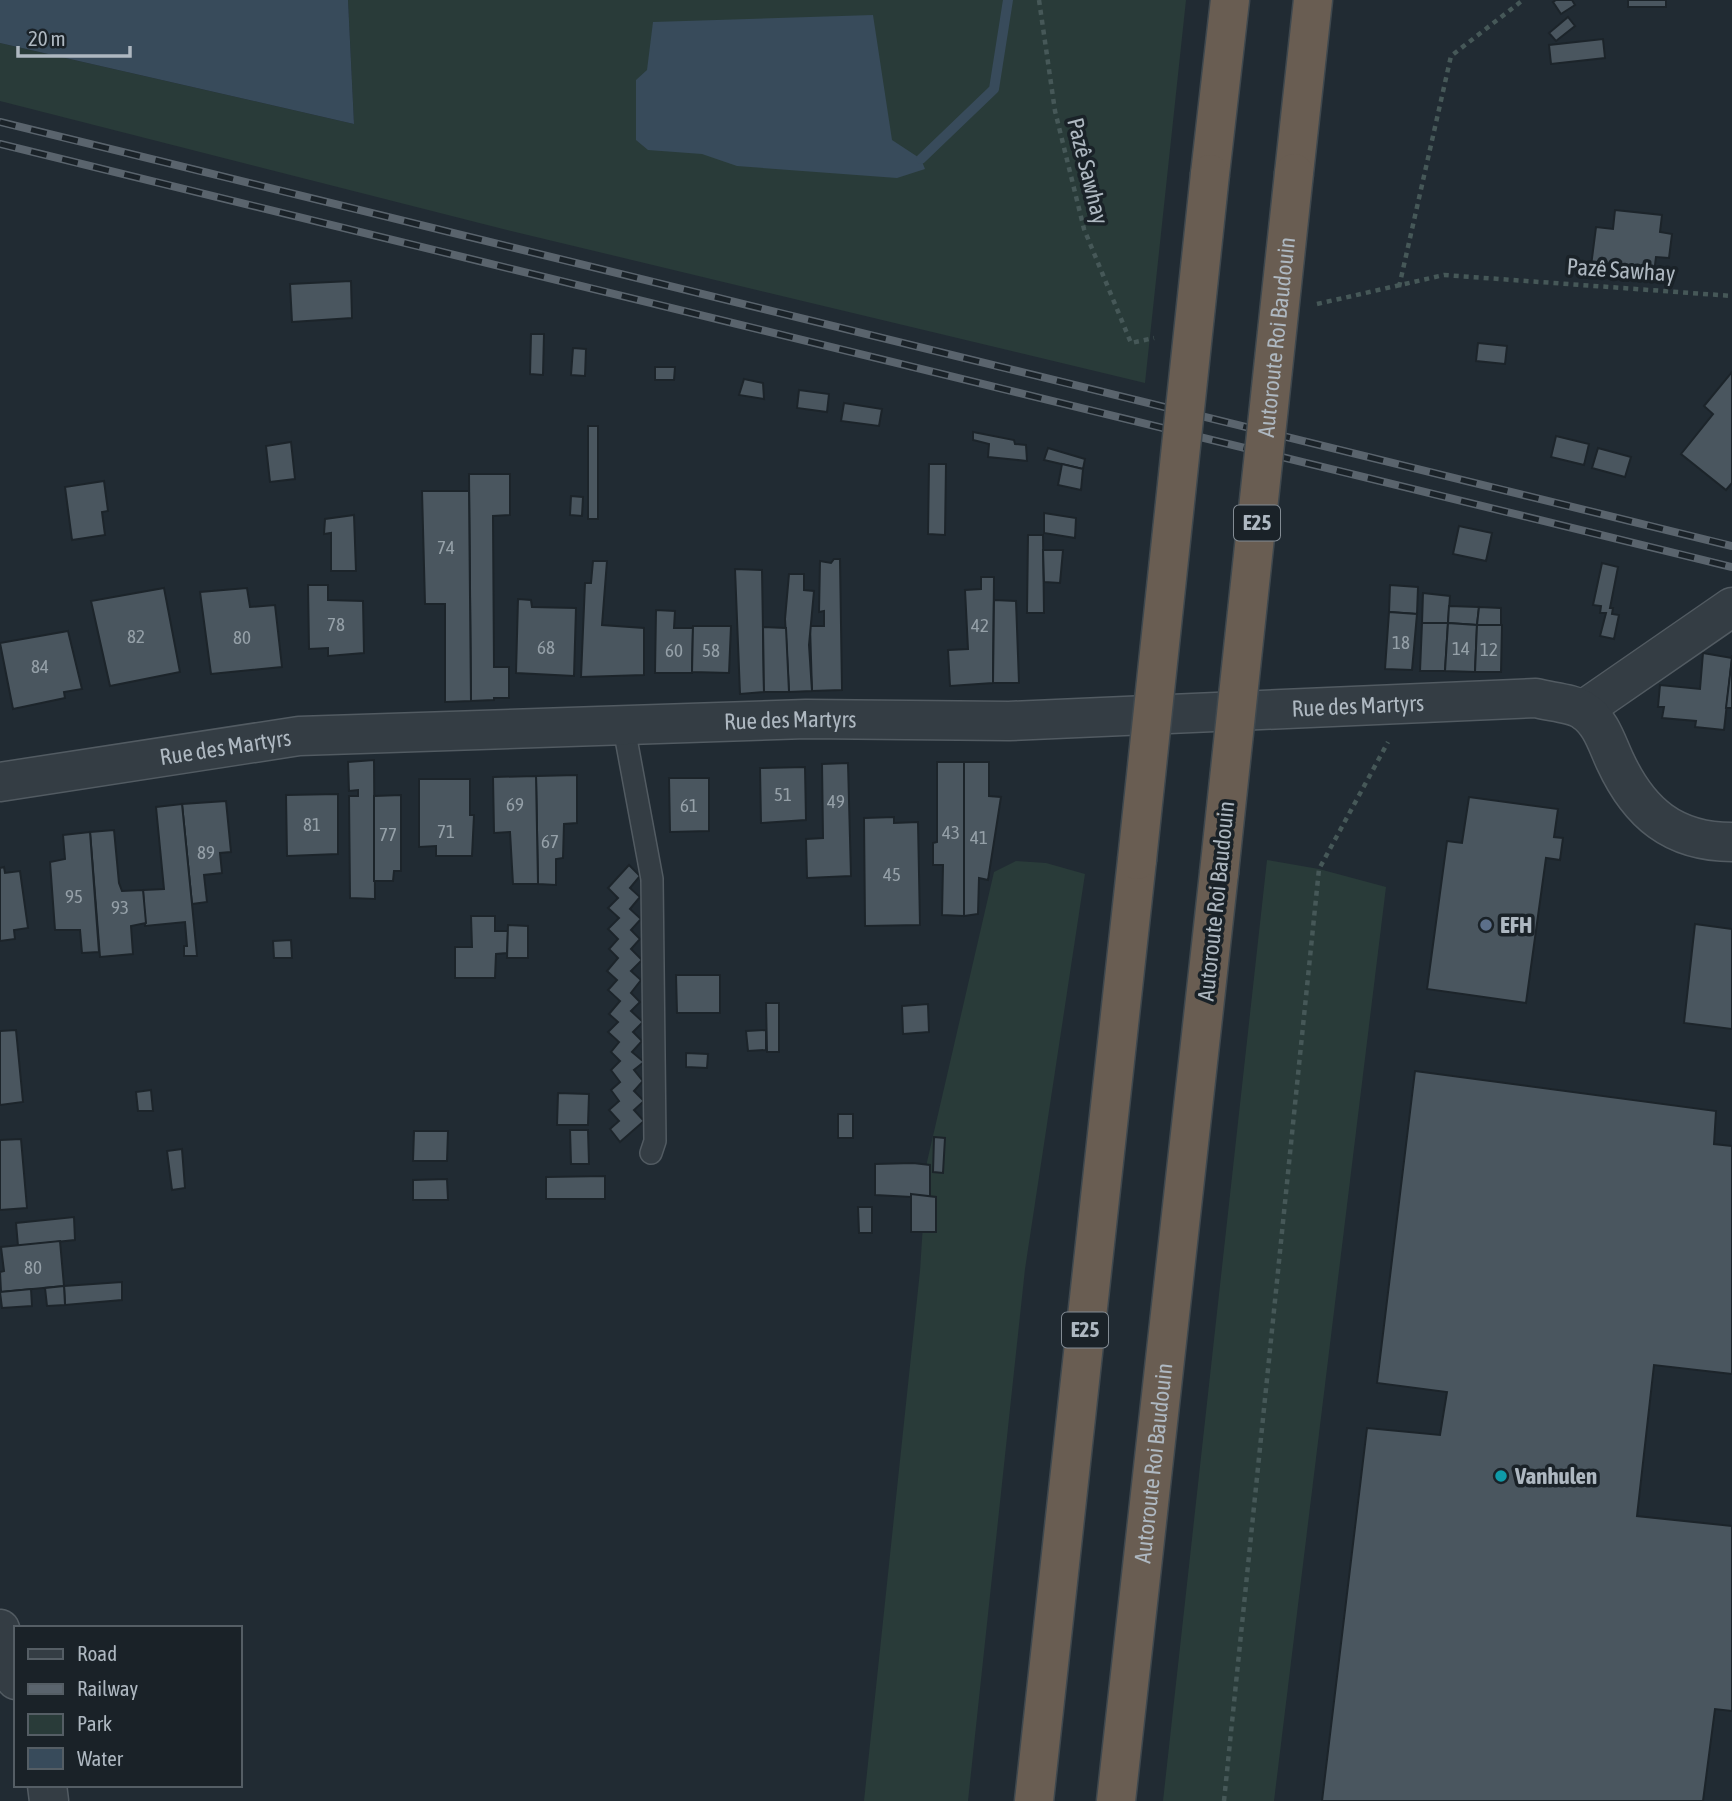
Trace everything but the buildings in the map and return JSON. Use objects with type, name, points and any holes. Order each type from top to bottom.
[{"type":"highway","name":"E25","points":[[1034,1801],[1230,0]]},
{"type":"highway","name":"Autoroute Roi Baudouin","points":[[1116,1801],[1313,0]]},
{"type":"street","points":[[1732,607],[1583,710],[1603,733],[1631,791],[1645,807],[1670,829],[1707,842],[1732,842]]},
{"type":"street","name":"Rue des Martyrs","points":[[0,782],[299,736],[624,728],[806,719],[1009,721],[1536,698],[1583,710]]},
{"type":"street","points":[[0,1629],[14,1674]]},
{"type":"lane","points":[[624,728],[652,878],[655,1141],[651,1153]]},
{"type":"path","name":"Pazê Sawhay","points":[[1039,0],[1055,111],[1084,229],[1131,343]]},
{"type":"path","points":[[1398,288],[1451,56],[1523,0]]},
{"type":"path","name":"Pazê Sawhay","points":[[1444,275],[1732,296]]},
{"type":"path","points":[[1224,1801],[1319,869],[1409,705]]},
{"type":"green space","points":[[348,0],[1186,0],[1145,383],[507,230],[0,101],[0,43],[354,124]]},
{"type":"green space","points":[[1267,860],[1319,869],[1386,887],[1274,1801],[1163,1801]]},
{"type":"green space","points":[[1016,861],[1046,863],[1085,874],[1025,1269],[968,1801],[864,1801],[920,1271],[927,1162],[994,872]]},
{"type":"water","points":[[0,0],[348,0],[354,124],[0,43]]},
{"type":"water","points":[[873,15],[892,140],[921,159],[925,169],[897,178],[737,166],[702,154],[648,150],[636,140],[636,80],[647,70],[653,22]]},
{"type":"waterway","points":[[921,159],[994,89],[1008,0]]},
{"type":"railway","points":[[0,122],[1732,546]]},
{"type":"railway","points":[[0,144],[1732,567]]},
{"type":"place","name":"EFH","points":[[1486,925]]},
{"type":"place","name":"Vanhulen","points":[[1501,1476]]}]
